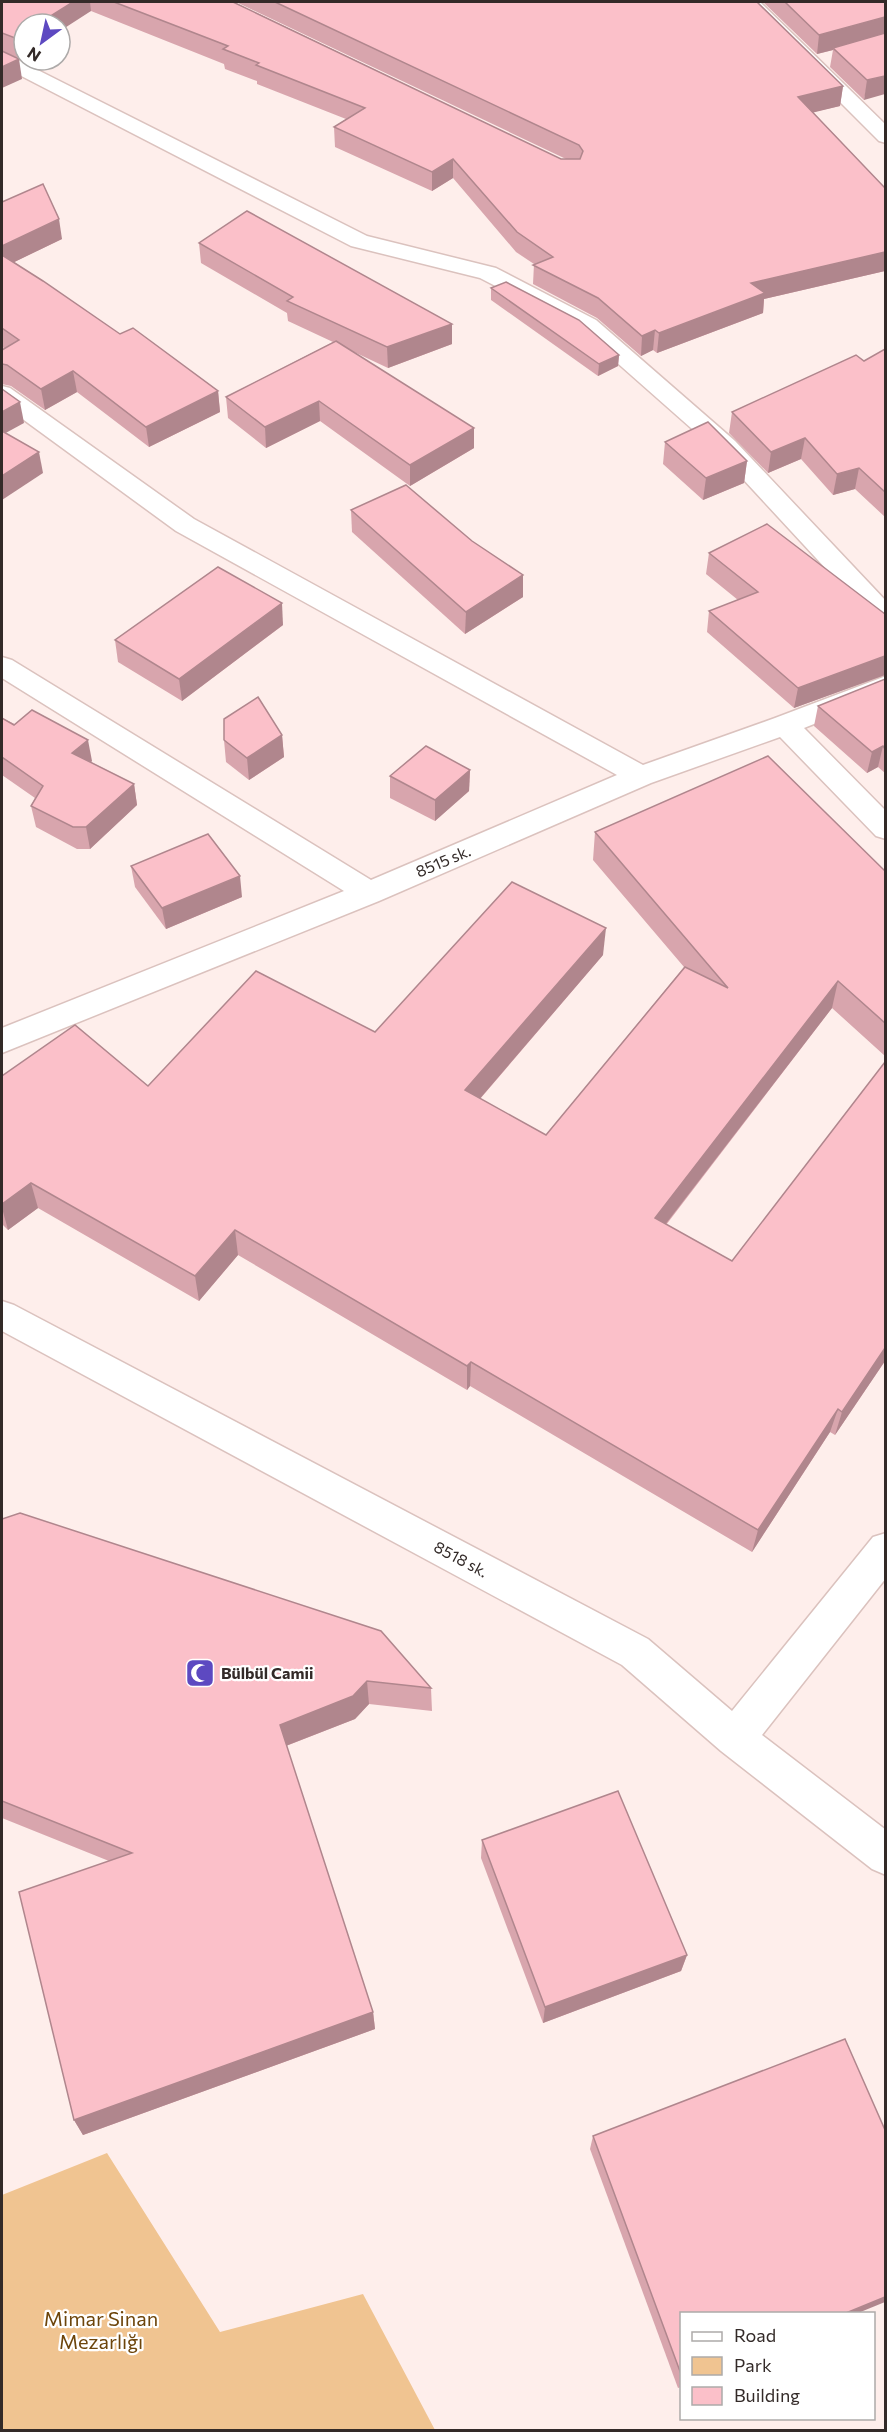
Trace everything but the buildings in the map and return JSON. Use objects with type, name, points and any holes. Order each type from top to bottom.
[{"type":"street","points":[[749,2],[885,137]]},
{"type":"street","points":[[2,58],[359,242],[488,273],[588,325],[726,446],[885,618]]},
{"type":"street","points":[[812,64],[833,58]]},
{"type":"street","points":[[2,393],[185,525],[641,776]]},
{"type":"street","points":[[2,666],[369,893]]},
{"type":"street","name":"8515 sk.","points":[[2,1041],[369,893],[641,776],[785,725],[885,685]]},
{"type":"street","points":[[785,725],[885,829]]},
{"type":"street","name":"8518 sk.","points":[[2,1315],[635,1652],[735,1738],[885,1855]]},
{"type":"street","points":[[735,1738],[885,1549]]},
{"type":"green space","name":"Mimar Sinan Mezarlığı","points":[[107,2153],[220,2332],[363,2294],[435,2430],[2,2430],[2,2195]]},
{"type":"place","name":"Bülbül Camii","points":[[200,1673]]}]
